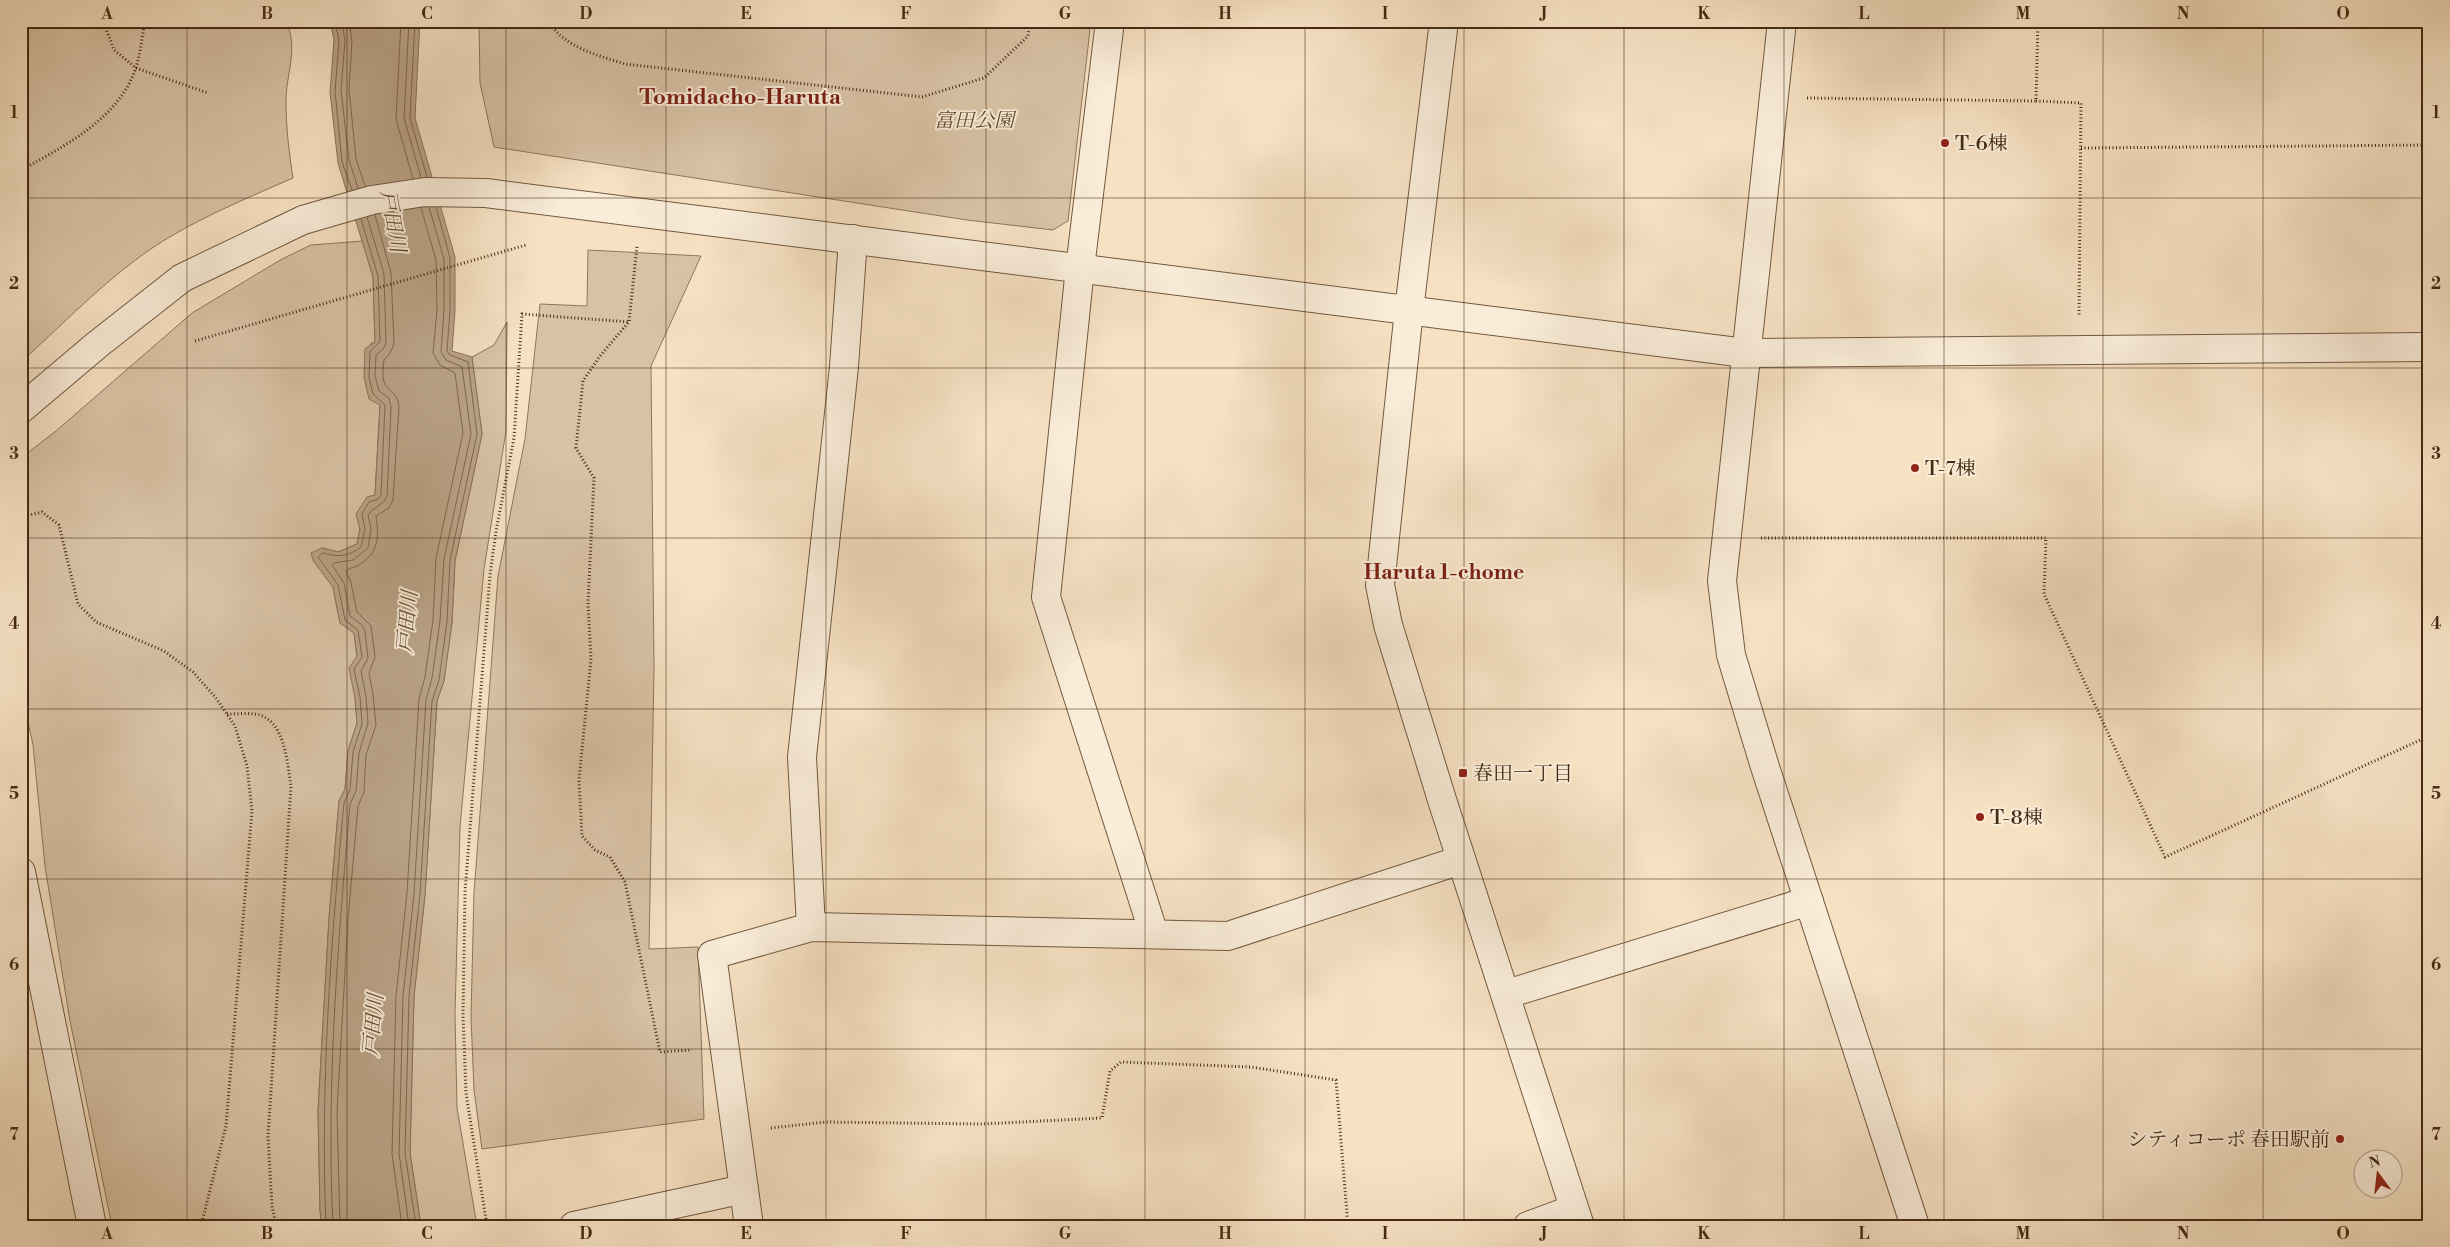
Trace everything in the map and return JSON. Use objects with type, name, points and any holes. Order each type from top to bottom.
[{"type":"street","points":[[1110,21],[1080,268],[1046,597],[1154,934]]},
{"type":"street","points":[[1444,21],[1409,310],[1380,585],[1388,625],[1461,860],[1507,994],[1577,1217],[1528,1226]]},
{"type":"street","points":[[1782,21],[1722,581],[1732,655],[1765,767],[1915,1226]]},
{"type":"street","points":[[21,409],[98,344],[182,278],[303,220],[372,200],[425,192],[486,193],[1745,353],[2429,347]]},
{"type":"street","points":[[811,927],[802,757],[844,367],[853,240]]},
{"type":"street","points":[[749,1226],[712,955],[811,927],[1228,936],[1461,860]]},
{"type":"street","points":[[21,872],[92,1226]]},
{"type":"street","points":[[1507,994],[1809,901]]},
{"type":"street","points":[[574,1226],[744,1189]]},
{"type":"path","points":[[103,21],[114,50],[136,68],[208,93]]},
{"type":"path","points":[[21,170],[48,155],[93,125],[116,105],[136,68],[145,22],[152,21]]},
{"type":"path","points":[[549,21],[554,32],[588,52],[626,64],[922,97],[984,78],[1028,36],[1030,21]]},
{"type":"path","points":[[2036,101],[2038,21]]},
{"type":"path","points":[[1774,98],[2082,103],[2079,350]]},
{"type":"path","points":[[2081,148],[2429,145]]},
{"type":"path","points":[[637,243],[629,322],[600,356],[583,381],[576,448],[594,478],[588,603],[591,659],[579,780],[582,836],[595,850],[610,857],[625,882],[660,1052],[724,1048]]},
{"type":"path","points":[[195,341],[526,245]]},
{"type":"path","points":[[488,1226],[466,1092],[463,1015],[465,892],[490,575],[496,531],[514,438],[522,314],[629,322]]},
{"type":"path","points":[[21,517],[42,512],[59,525],[78,604],[96,622],[164,651],[193,672],[235,726],[247,766],[252,811],[226,1126],[201,1226]]},
{"type":"path","points":[[1727,538],[2046,538],[2044,594],[2165,856],[2429,736]]},
{"type":"path","points":[[227,714],[256,714],[269,719],[277,727],[287,764],[290,786],[268,1136],[272,1206],[276,1226]]},
{"type":"path","points":[[736,1132],[826,1122],[982,1124],[1102,1118],[1110,1071],[1121,1062],[1251,1066],[1336,1080],[1348,1226]]},
{"type":"green space","points":[[21,21],[286,21],[290,31],[292,51],[286,101],[293,178],[202,219],[152,248],[94,294],[21,362]]},
{"type":"green space","name":"富田公園","points":[[479,21],[1091,21],[1068,221],[1053,230],[967,220],[494,147],[480,83]]},
{"type":"green space","points":[[363,241],[373,277],[375,342],[370,344],[380,405],[375,495],[356,514],[360,529],[357,544],[338,552],[322,548],[313,560],[333,587],[340,623],[354,632],[357,657],[355,698],[357,723],[348,751],[345,789],[339,801],[329,918],[318,1111],[322,1226],[112,1226],[70,1021],[45,866],[33,745],[21,690],[21,458],[56,431],[192,313],[282,259],[311,245]]},
{"type":"green space","points":[[588,250],[701,256],[651,366],[654,668],[649,949],[698,947],[704,1119],[482,1149],[474,1090],[471,1017],[474,893],[498,576],[525,439],[540,304],[587,306]]},
{"type":"green space","points":[[507,322],[506,431],[484,569],[460,827],[455,1014],[457,1108],[477,1226],[421,1226],[410,1153],[414,996],[425,895],[437,701],[444,681],[452,622],[455,561],[482,434],[472,357],[494,345]]},
{"type":"water","name":"戸田川","points":[[330,21],[420,21],[415,118],[455,257],[455,311],[452,351],[472,357],[482,434],[455,561],[452,622],[444,681],[437,701],[425,895],[414,996],[410,1153],[421,1226],[322,1226],[320,1211],[318,1111],[329,918],[339,801],[345,789],[348,751],[357,723],[355,698],[349,668],[357,656],[354,633],[340,623],[333,587],[313,560],[311,553],[322,548],[338,552],[357,544],[360,529],[356,514],[367,497],[375,495],[380,405],[369,399],[364,377],[365,349],[375,342],[373,277],[338,163],[330,92],[334,40]]},
{"type":"place","name":"T-6棟","points":[[1945,143]]},
{"type":"place","name":"T-7棟","points":[[1915,468]]},
{"type":"place","name":"春田一丁目","points":[[1463,773]]},
{"type":"place","name":"T-8棟","points":[[1980,817]]},
{"type":"place","name":"シティコーポ 春田駅前","points":[[2340,1139]]},
{"type":"district","name":"Tomidacho-Haruta","points":[[740,96]]},
{"type":"district","name":"Haruta 1-chome","points":[[1444,572]]}]
